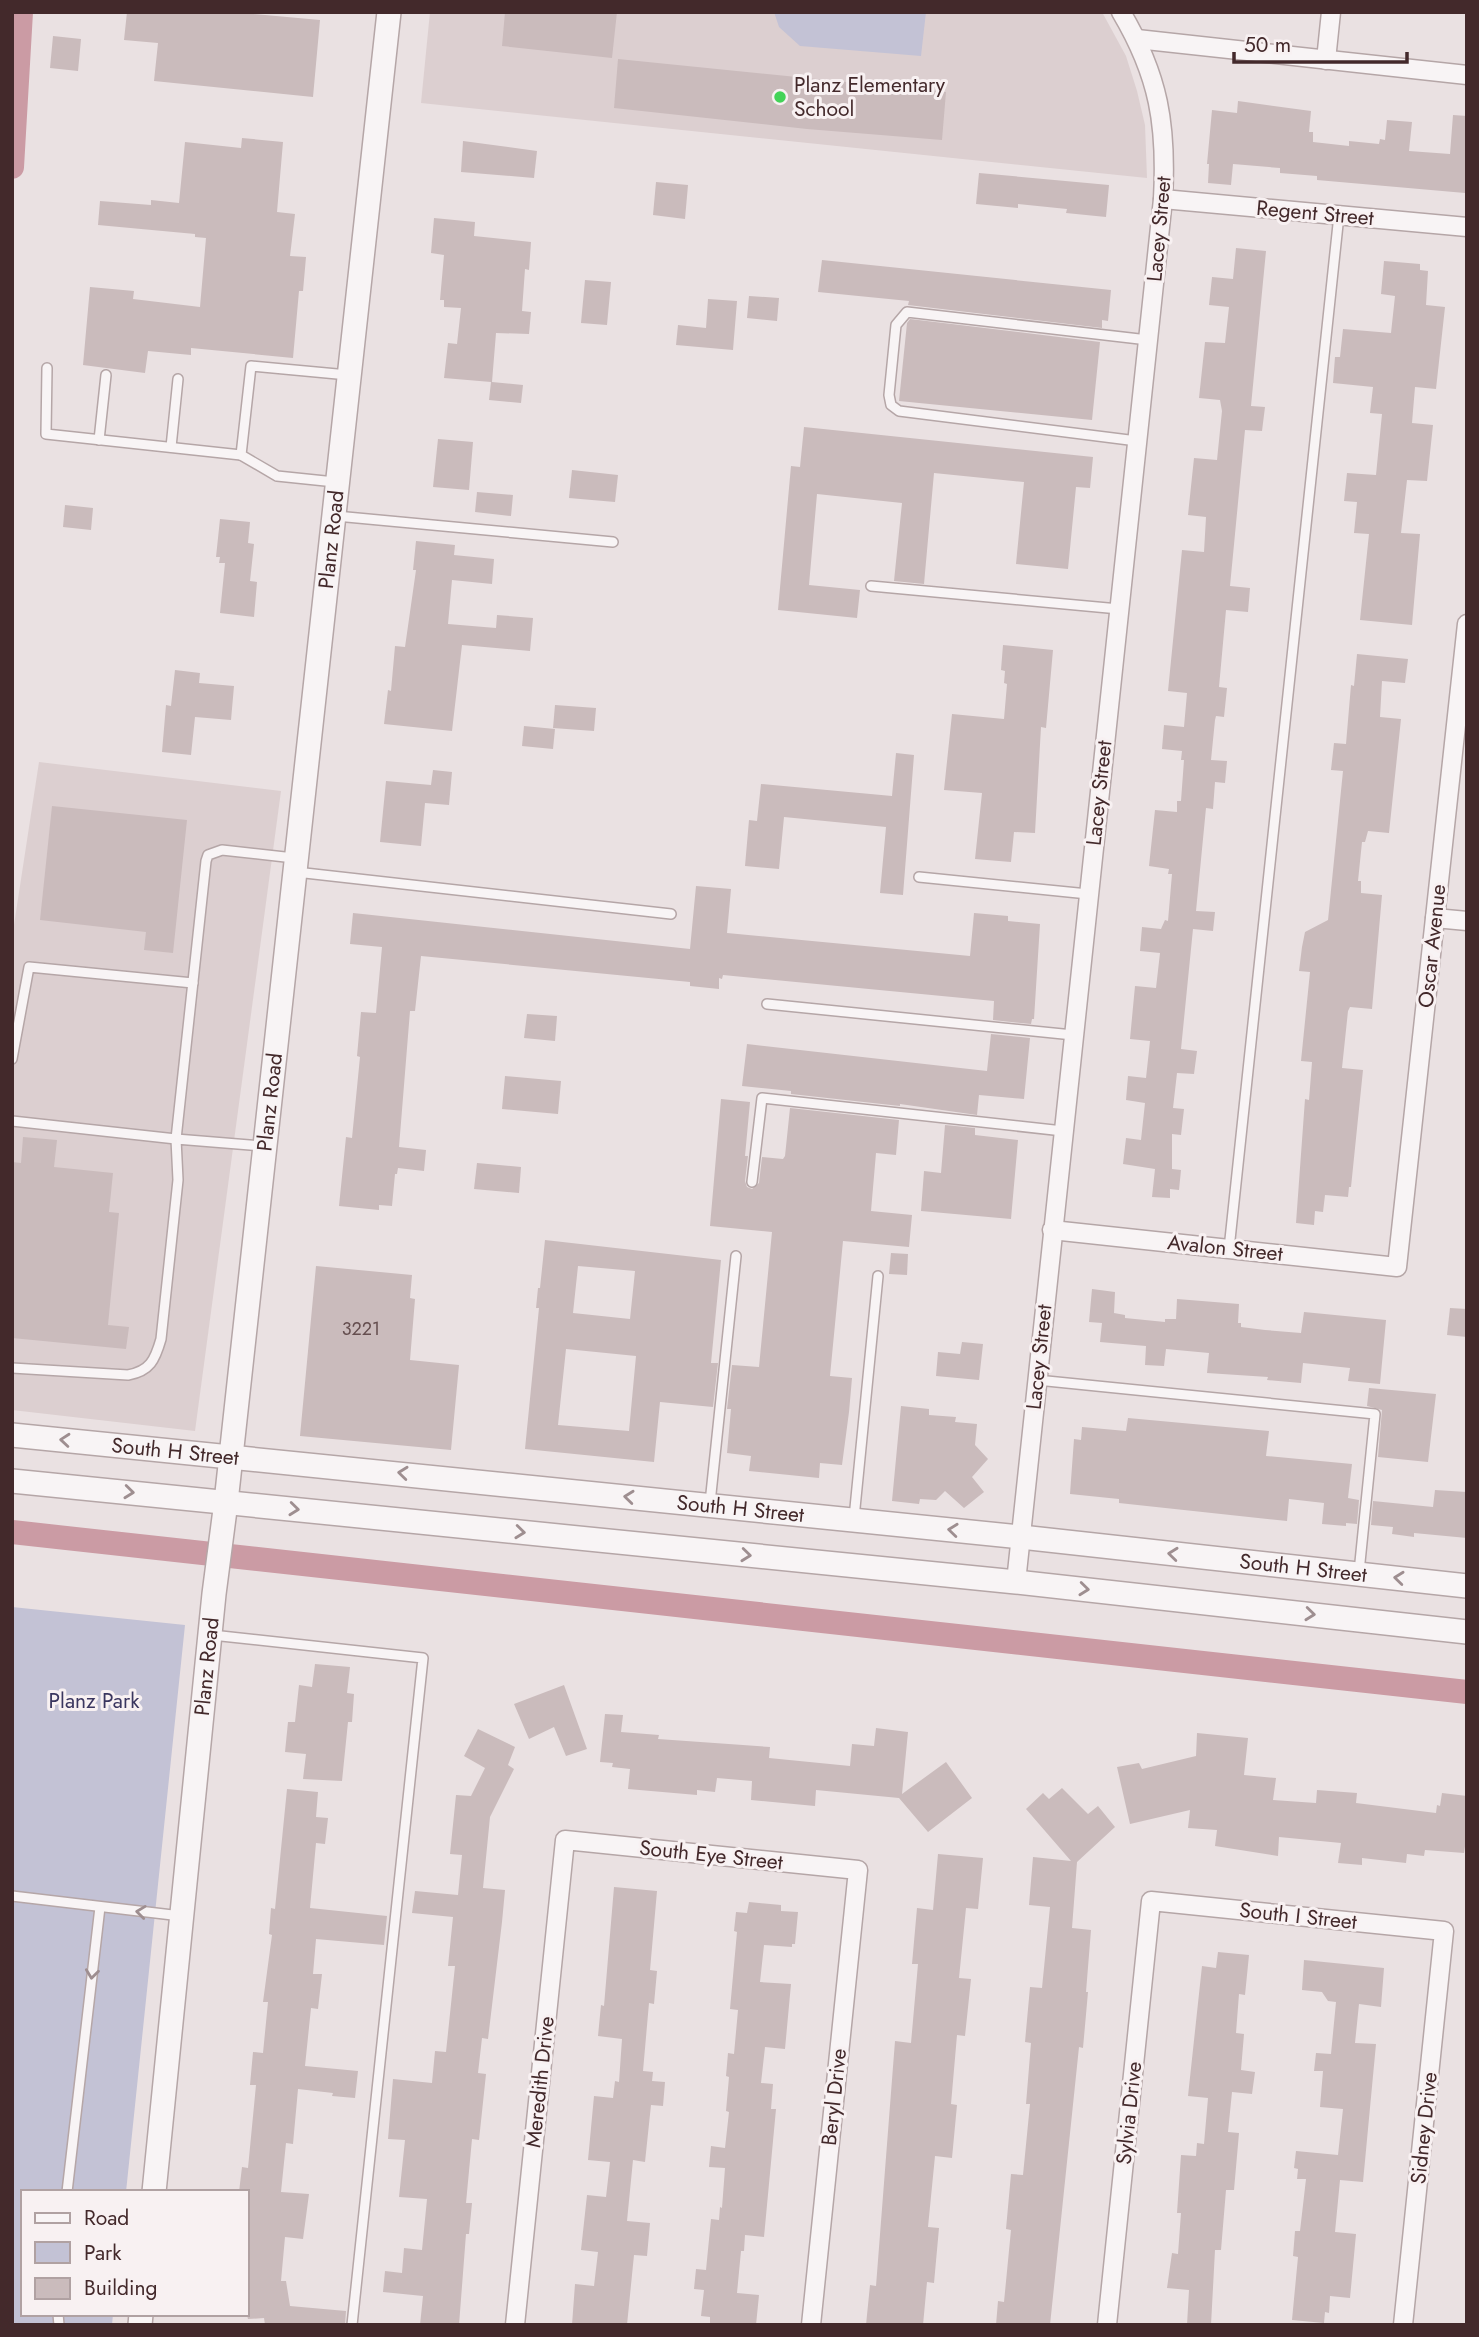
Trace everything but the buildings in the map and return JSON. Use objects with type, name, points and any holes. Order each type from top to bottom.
[{"type":"street","name":"Planz Road","points":[[154,2190],[214,1594],[389,12]]},
{"type":"street","name":"Lacey Street","points":[[1016,1582],[1166,155],[1162,117],[1153,80],[1137,39],[1121,12]]},
{"type":"street","points":[[1326,60],[1331,12]]},
{"type":"street","points":[[1137,39],[1467,75]]},
{"type":"street","name":"Regent Street","points":[[1163,199],[1467,228]]},
{"type":"street","name":"Oscar Avenue","points":[[1397,1267],[1467,624]]},
{"type":"street","points":[[1435,918],[1467,921]]},
{"type":"street","name":"Avalon Street","points":[[1052,1230],[1397,1267]]},
{"type":"street","name":"South H Street","points":[[12,1435],[231,1455],[1467,1586]]},
{"type":"street","points":[[12,1480],[1016,1582],[1467,1632]]},
{"type":"street","name":"South Eye Street","points":[[565,1840],[858,1870]]},
{"type":"street","name":"Meredith Drive","points":[[515,2325],[565,1840]]},
{"type":"street","name":"Beryl Drive","points":[[811,2325],[858,1870]]},
{"type":"street","name":"South I Street","points":[[1151,1901],[1444,1931]]},
{"type":"street","name":"Sylvia Drive","points":[[1107,2325],[1151,1901]]},
{"type":"street","name":"Sidney Drive","points":[[1403,2325],[1444,1931]]},
{"type":"lane","points":[[1229,1249],[1339,215]]},
{"type":"lane","points":[[1137,441],[899,411],[891,405],[889,395],[896,325],[907,312],[1148,340]]},
{"type":"lane","points":[[241,455],[251,366],[349,375]]},
{"type":"lane","points":[[47,368],[47,434],[241,455],[277,476],[338,482]]},
{"type":"lane","points":[[99,440],[106,375]]},
{"type":"lane","points":[[171,447],[178,379]]},
{"type":"lane","points":[[334,516],[614,542]]},
{"type":"lane","points":[[871,586],[1119,609]]},
{"type":"lane","points":[[12,1368],[128,1375],[149,1367],[156,1358],[161,1339],[178,1180],[176,1139],[208,855],[222,850],[295,865],[671,914]]},
{"type":"lane","points":[[919,877],[1088,894]]},
{"type":"lane","points":[[12,1059],[29,967],[193,984]]},
{"type":"lane","points":[[767,1004],[1073,1035]]},
{"type":"lane","points":[[752,1182],[762,1098],[1063,1131]]},
{"type":"lane","points":[[12,1121],[265,1146]]},
{"type":"lane","points":[[710,1505],[736,1256]]},
{"type":"lane","points":[[854,1520],[878,1276]]},
{"type":"lane","points":[[1037,1380],[1375,1414],[1358,1574]]},
{"type":"lane","points":[[210,1634],[423,1658],[352,2325]]},
{"type":"lane","points":[[12,1896],[182,1916]]},
{"type":"lane","points":[[67,2190],[100,1907]]},
{"type":"shaded area","name":"Planz Elementary School","points":[[430,12],[1102,12],[1126,56],[1137,91],[1145,125],[1147,178],[421,103]]},
{"type":"shaded area","points":[[39,762],[281,791],[195,1431],[12,1410],[12,938]]},
{"type":"green space","points":[[774,12],[926,12],[921,56],[800,46],[779,27]]},
{"type":"green space","name":"Planz Park","points":[[12,1607],[185,1625],[126,2190],[21,2190],[21,2316],[113,2316],[112,2325],[12,2325]]},
{"type":"waterway","points":[[12,167],[21,12]]},
{"type":"waterway","points":[[12,1532],[1467,1692]]},
{"type":"place","name":"Planz Elementary School","points":[[780,97]]}]
